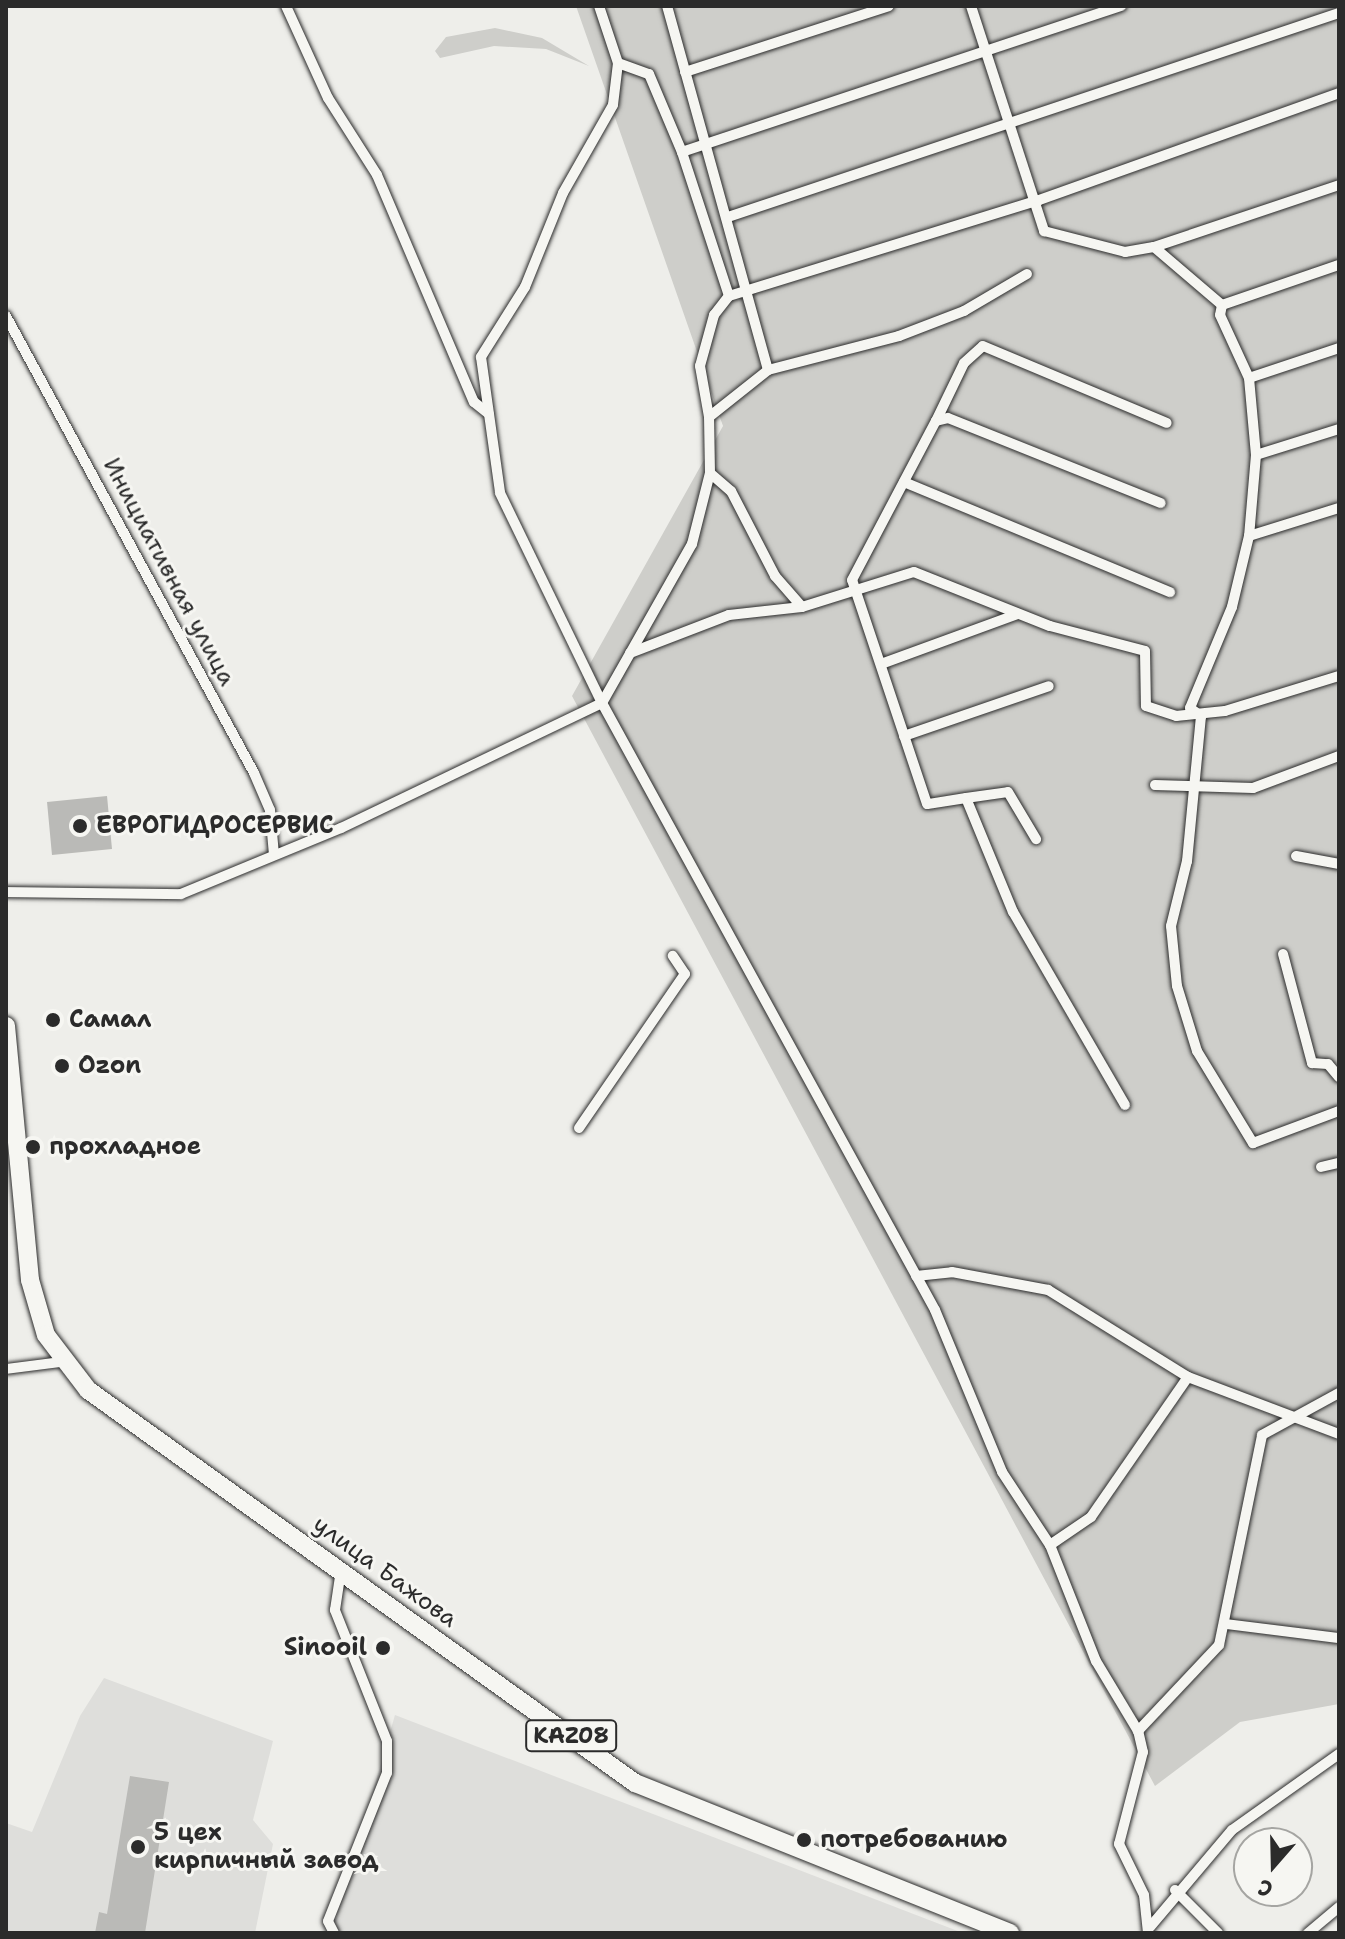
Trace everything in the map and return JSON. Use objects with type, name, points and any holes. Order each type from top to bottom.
[{"type":"highway","name":"улица Бажова","points":[[6,1026],[30,1280],[61,1362],[88,1390],[635,1783],[1010,1933]]},
{"type":"street","points":[[286,6],[328,98],[377,175],[474,402],[489,414]]},
{"type":"street","points":[[599,6],[618,63],[613,105],[563,193],[525,287],[481,357],[500,493],[602,703],[916,1276],[1002,1472],[1050,1545],[1096,1661],[1138,1731],[1143,1752],[1119,1844],[1144,1895],[1149,1930]]},
{"type":"street","points":[[667,6],[704,143],[749,290],[768,370]]},
{"type":"street","points":[[685,72],[889,6]]},
{"type":"street","points":[[971,6],[1010,126],[1039,200],[1044,231],[1125,252],[1154,247],[1339,185]]},
{"type":"street","points":[[682,152],[985,54],[1121,6]]},
{"type":"street","points":[[728,217],[1010,126],[1339,13]]},
{"type":"street","points":[[618,63],[649,74],[682,152],[729,296]]},
{"type":"street","points":[[6,892],[181,894],[274,855],[602,703],[692,544],[710,473],[709,417],[700,366],[714,315],[729,296],[1039,200],[1339,93]]},
{"type":"street","points":[[1154,247],[1222,305]]},
{"type":"street","points":[[1222,305],[1339,265]]},
{"type":"street","points":[[709,417],[768,370],[899,336],[964,311],[1027,274]]},
{"type":"street","points":[[1201,716],[1190,708],[1232,607],[1249,536],[1256,455],[1249,378],[1220,315],[1222,305]]},
{"type":"street","name":"Инициативная улица","points":[[6,316],[254,773],[270,810],[274,855]]},
{"type":"street","points":[[1036,839],[1008,792],[927,804],[853,590],[854,570],[904,482],[964,363],[983,346],[1167,423]]},
{"type":"street","points":[[1249,378],[1339,348]]},
{"type":"street","points":[[936,421],[948,418],[1161,503]]},
{"type":"street","points":[[1256,455],[1339,429]]},
{"type":"street","points":[[710,473],[731,491],[775,576],[802,607]]},
{"type":"street","points":[[904,482],[1170,592]]},
{"type":"street","points":[[1249,536],[1339,508]]},
{"type":"street","points":[[630,653],[729,615],[802,607],[914,572],[1018,614],[1145,651],[1146,706],[1201,716],[1339,676]]},
{"type":"street","points":[[881,664],[1018,614]]},
{"type":"street","points":[[904,736],[1049,686]]},
{"type":"street","points":[[1201,716],[1187,861],[1171,926],[1177,986],[1197,1051],[1253,1143],[1339,1111]]},
{"type":"street","points":[[1155,785],[1192,790],[1253,788],[1339,756]]},
{"type":"street","points":[[966,798],[1013,912],[1125,1105]]},
{"type":"street","points":[[1296,856],[1339,864]]},
{"type":"street","points":[[1283,954],[1312,1063],[1328,1064],[1339,1077]]},
{"type":"street","points":[[579,1128],[685,974],[673,956]]},
{"type":"street","points":[[1321,1167],[1339,1163]]},
{"type":"street","points":[[916,1276],[952,1272],[1048,1290],[1188,1377],[1296,1414],[1339,1434]]},
{"type":"street","points":[[6,1369],[61,1362]]},
{"type":"street","points":[[1050,1545],[1091,1517],[1188,1377]]},
{"type":"street","points":[[1138,1731],[1219,1645],[1226,1624],[1225,1598],[1262,1435],[1339,1393]]},
{"type":"street","points":[[334,1933],[328,1921],[387,1773],[387,1741],[335,1610],[341,1570]]},
{"type":"street","points":[[1226,1624],[1339,1638]]},
{"type":"street","points":[[1149,1930],[1175,1890],[1232,1830],[1339,1754]]},
{"type":"street","points":[[1175,1890],[1218,1933]]},
{"type":"street","points":[[1308,1933],[1339,1907]]},
{"type":"shaded area","points":[[576,6],[1339,6],[1339,1704],[1240,1722],[1155,1786],[572,696],[723,426]]},
{"type":"shaded area","points":[[495,28],[542,38],[589,66],[546,49],[494,46],[440,58],[435,51],[446,37]]},
{"type":"shaded area","points":[[104,1678],[273,1741],[253,1820],[273,1844],[255,1933],[6,1933],[6,1823],[32,1832],[80,1716]]},
{"type":"shaded area","points":[[395,1715],[963,1933],[339,1933],[335,1922]]},
{"type":"building","name":"ЕВРОГИДРОСЕРВИС","points":[[107,796],[112,849],[52,855],[47,802]]},
{"type":"building","name":"5 цех кирпичный завод","points":[[130,1776],[169,1782],[145,1933],[95,1933],[99,1912],[107,1914]]},
{"type":"place","name":"ЕВРОГИДРОСЕРВИС","points":[[80,826]]},
{"type":"place","name":"Самал","points":[[53,1020]]},
{"type":"place","name":"Ozon","points":[[62,1066]]},
{"type":"place","name":"прохладное","points":[[33,1147]]},
{"type":"place","name":"Sinooil","points":[[383,1648]]},
{"type":"place","name":"потребованию","points":[[804,1840]]},
{"type":"place","name":"5 цех кирпичный завод","points":[[138,1847]]}]
